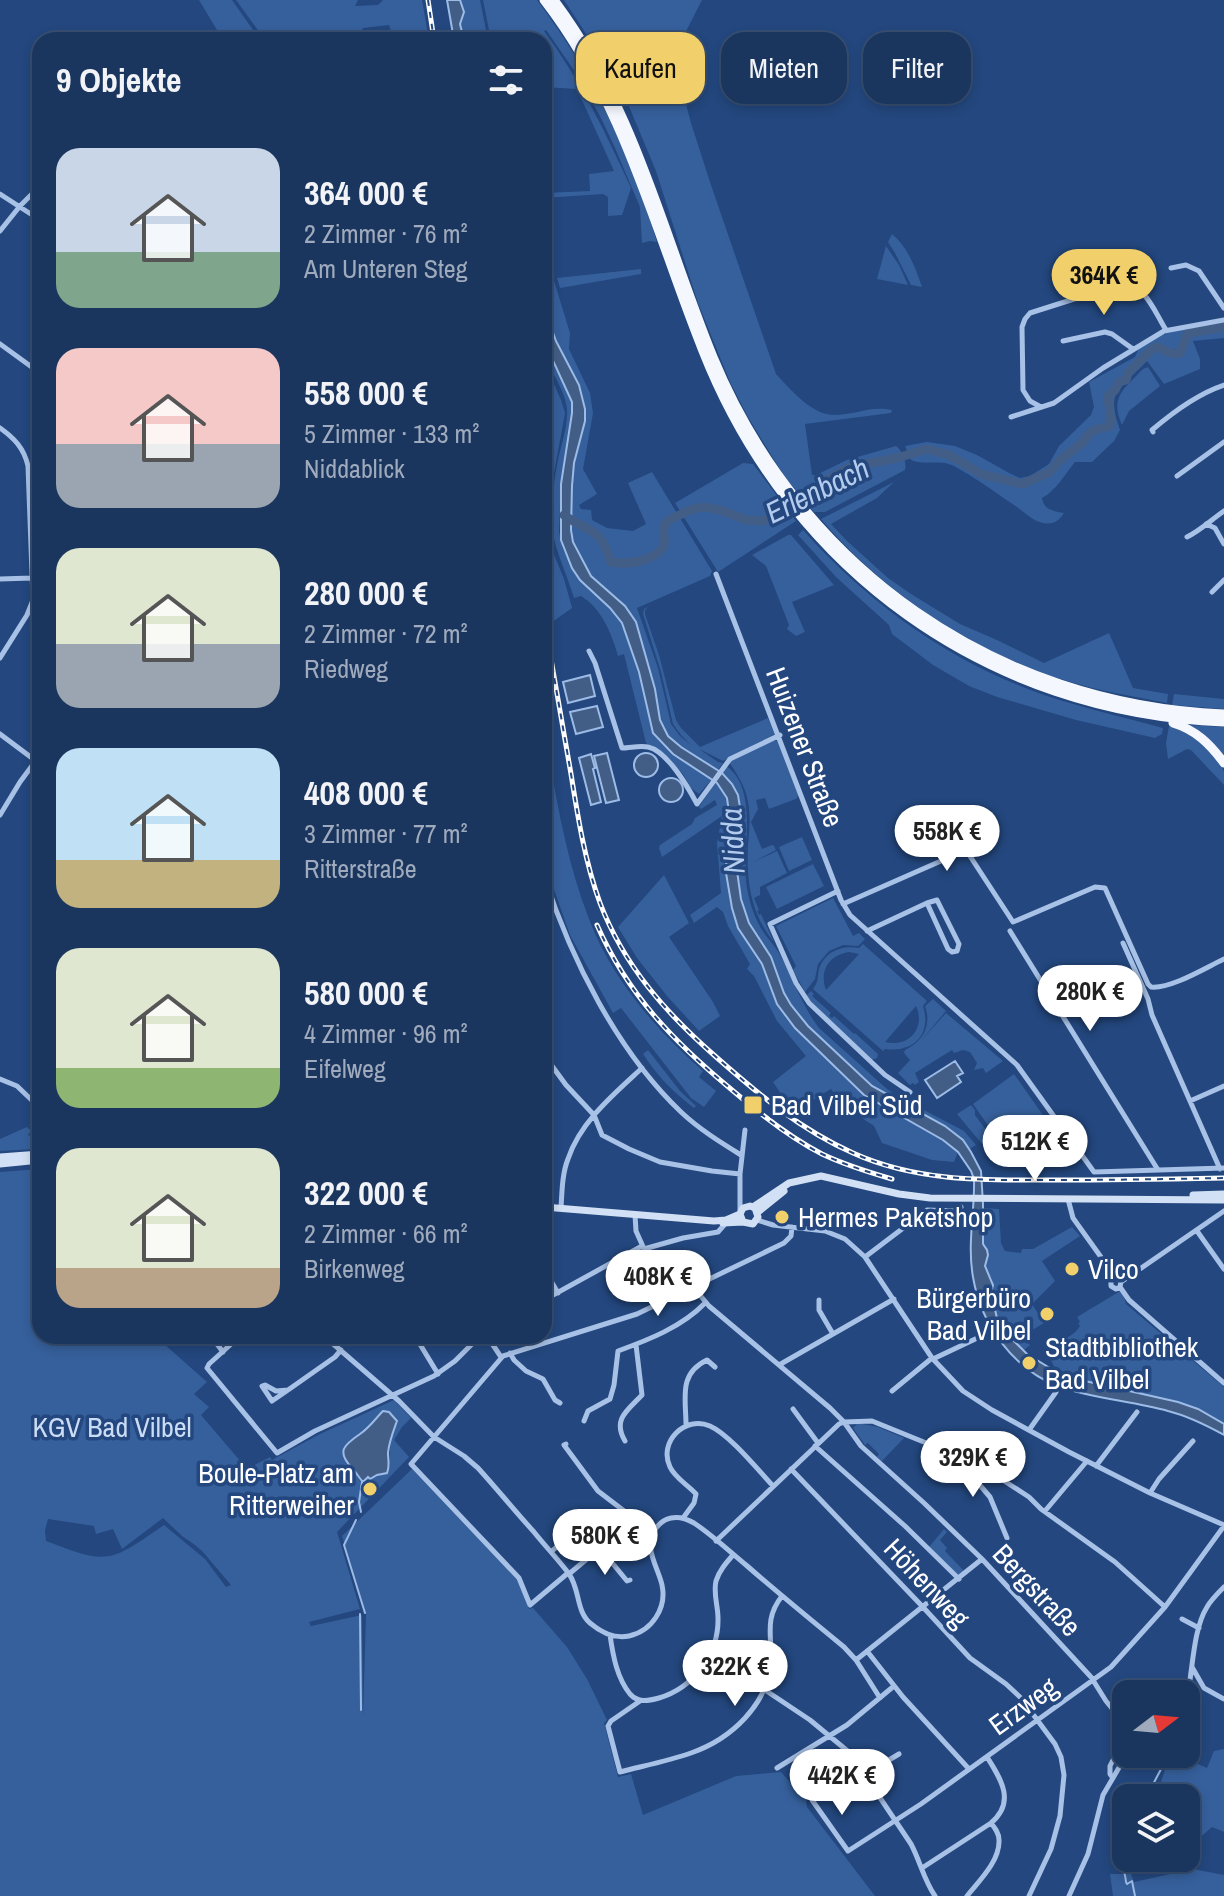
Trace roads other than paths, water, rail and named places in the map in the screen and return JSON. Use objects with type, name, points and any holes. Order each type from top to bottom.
[{"type":"highway","points":[[544,0],[584,58],[621,131],[689,317],[724,400],[758,459],[794,503],[891,594],[932,623],[995,659],[1035,676],[1117,701],[1176,711],[1224,714]]},
{"type":"highway","points":[[554,0],[591,53],[624,117],[730,394],[794,503],[818,537],[865,582],[907,616],[949,643],[991,666],[1044,688],[1182,726],[1207,743],[1224,763]]},
{"type":"highway","points":[[1150,716],[1224,722]]},
{"type":"main road","points":[[0,1157],[32,1155]]},
{"type":"main road","points":[[0,1164],[32,1161]]},
{"type":"main road","points":[[714,1221],[725,1224],[799,1180],[814,1177],[828,1177],[912,1196],[1223,1200]]},
{"type":"main road","points":[[552,1207],[714,1221],[748,1213]]},
{"type":"street","points":[[0,194],[32,215]]},
{"type":"street","points":[[0,231],[32,194]]},
{"type":"street","points":[[1171,268],[1186,265],[1199,271],[1224,308]]},
{"type":"street","points":[[1041,407],[1027,398],[1022,387],[1022,327],[1030,313],[1129,283],[1141,291],[1166,330]]},
{"type":"street","points":[[1011,417],[1058,401],[1095,373],[1166,330],[1224,320]]},
{"type":"street","points":[[1063,341],[1105,332],[1133,349]]},
{"type":"street","points":[[0,344],[32,365]]},
{"type":"street","points":[[1153,432],[1179,409],[1224,385]]},
{"type":"street","points":[[0,428],[18,444],[28,466],[32,578],[0,579]]},
{"type":"street","points":[[1177,476],[1224,442]]},
{"type":"street","points":[[1187,537],[1200,531],[1224,511]]},
{"type":"street","points":[[1206,524],[1215,528],[1224,544]]},
{"type":"street","name":"Huizener Straße","points":[[716,574],[843,904],[850,915],[1017,1065],[1094,1172],[1158,1170]]},
{"type":"street","points":[[1212,592],[1224,580]]},
{"type":"street","points":[[0,658],[32,607]]},
{"type":"street","points":[[589,651],[622,748],[646,747],[657,752],[680,774],[697,804],[733,757],[780,735]]},
{"type":"street","points":[[0,734],[32,753]]},
{"type":"street","points":[[0,815],[32,766]]},
{"type":"street","points":[[843,904],[966,850],[1013,922],[1095,887],[1105,888],[1151,987],[1170,984],[1224,959]]},
{"type":"street","points":[[838,891],[770,924],[796,983],[809,1003],[885,1075],[910,1092]]},
{"type":"street","points":[[552,898],[583,971],[642,1068],[687,1117],[741,1155]]},
{"type":"street","points":[[867,931],[927,903],[939,901],[959,944],[957,951],[948,949],[927,903]]},
{"type":"street","points":[[1010,931],[1158,1170],[1222,1168],[1123,943]]},
{"type":"street","points":[[552,1066],[594,1115],[602,1135]]},
{"type":"street","points":[[561,1208],[564,1173],[572,1147],[594,1115],[642,1068]]},
{"type":"street","points":[[0,1079],[17,1086],[32,1100]]},
{"type":"street","points":[[1190,1101],[1224,1086]]},
{"type":"street","points":[[585,1127],[660,1162],[740,1174]]},
{"type":"street","points":[[745,1130],[739,1188],[748,1213],[773,1225],[833,1233],[851,1243],[865,1257],[933,1358],[963,1391],[1096,1466],[1223,1525]]},
{"type":"street","points":[[1068,1199],[1073,1218],[1132,1303],[1224,1383]]},
{"type":"street","points":[[865,1257],[925,1211],[954,1211],[961,1207]]},
{"type":"street","points":[[1119,1282],[1224,1211]]},
{"type":"street","points":[[636,1214],[635,1230],[667,1300]]},
{"type":"street","points":[[552,1296],[643,1248],[718,1232],[725,1224]]},
{"type":"street","points":[[552,1341],[631,1317],[694,1288],[784,1243],[790,1238],[792,1227]]},
{"type":"street","points":[[1197,1231],[1224,1269]]},
{"type":"street","points":[[552,1283],[558,1293]]},
{"type":"street","name":"Bergstraße","points":[[694,1288],[705,1303],[830,1408],[868,1453],[982,1559],[1093,1680],[1112,1708]]},
{"type":"street","points":[[779,1365],[894,1299]]},
{"type":"street","points":[[819,1300],[819,1310],[833,1334]]},
{"type":"street","points":[[584,1421],[588,1411],[610,1399],[619,1350],[636,1345],[676,1324],[705,1303]]},
{"type":"street","points":[[892,1391],[933,1358],[988,1333]]},
{"type":"street","points":[[217,1344],[223,1352]]},
{"type":"street","points":[[232,1344],[207,1366],[208,1370],[277,1453],[315,1431],[438,1374],[471,1344]]},
{"type":"street","points":[[334,1344],[434,1437],[475,1465],[568,1574],[586,1618],[599,1630],[610,1635],[628,1636],[643,1631],[653,1621],[661,1608],[663,1590],[652,1557],[653,1533],[667,1518],[683,1518],[694,1523],[844,1647],[880,1698]]},
{"type":"street","points":[[420,1344],[438,1374]]},
{"type":"street","points":[[492,1344],[501,1357]]},
{"type":"street","points":[[540,1344],[501,1357],[411,1464],[519,1578],[530,1605],[600,1548],[627,1581],[630,1580]]},
{"type":"street","points":[[625,1441],[620,1433],[622,1416],[642,1395],[636,1345]]},
{"type":"street","points":[[288,1390],[278,1392],[262,1386],[272,1401],[288,1390],[335,1357],[341,1350]]},
{"type":"street","points":[[510,1353],[526,1371],[543,1379],[555,1401],[560,1403]]},
{"type":"street","points":[[686,1425],[689,1374],[694,1367],[707,1360],[715,1367]]},
{"type":"street","points":[[1029,1430],[1056,1392]]},
{"type":"street","points":[[793,1409],[816,1445],[959,1579]]},
{"type":"street","points":[[1096,1466],[1137,1412]]},
{"type":"street","points":[[716,1541],[839,1424],[872,1421],[978,1464],[1029,1497],[1125,1570],[1165,1607]]},
{"type":"street","points":[[683,1518],[694,1503],[696,1494],[671,1469],[668,1453],[673,1437],[686,1425],[701,1424],[713,1428],[745,1455],[773,1486]]},
{"type":"street","points":[[1150,1493],[1160,1477],[1193,1441]]},
{"type":"street","points":[[566,1444],[598,1491],[653,1533]]},
{"type":"street","points":[[1045,1511],[1087,1461]]},
{"type":"street","points":[[978,1464],[972,1476],[988,1493],[1007,1538]]},
{"type":"street","name":"Höhenweg","points":[[791,1469],[970,1658],[1008,1686],[1039,1720],[1057,1747],[1064,1780],[1060,1816],[1054,1840],[1029,1896]]},
{"type":"street","name":"Erzweg","points":[[812,1800],[848,1851],[895,1822],[1114,1664],[1165,1607],[1223,1525]]},
{"type":"street","points":[[551,1552],[572,1532]]},
{"type":"street","points":[[733,1555],[717,1578],[718,1629],[713,1649],[703,1667],[677,1690],[659,1698],[640,1701],[608,1726],[620,1772],[688,1754],[715,1742],[743,1721],[765,1690],[771,1662],[770,1619],[782,1596]]},
{"type":"street","points":[[856,1660],[982,1559]]},
{"type":"street","points":[[1190,1680],[1199,1628],[1206,1608],[1224,1587]]},
{"type":"street","points":[[1182,1619],[1199,1628]]},
{"type":"street","points":[[610,1635],[620,1676],[631,1695],[640,1701]]},
{"type":"street","points":[[867,1651],[894,1686],[969,1769]]},
{"type":"street","points":[[1192,1666],[1204,1688],[1224,1699]]},
{"type":"street","points":[[777,1768],[830,1736],[894,1686]]},
{"type":"street","points":[[765,1690],[810,1720],[852,1756],[915,1851],[935,1896]]},
{"type":"street","points":[[864,1775],[899,1754]]},
{"type":"street","points":[[922,1868],[991,1823],[1002,1810],[1005,1798],[1000,1777],[987,1757]]},
{"type":"street","points":[[1112,1762],[1110,1774],[1113,1778]]},
{"type":"street","points":[[1069,1896],[1087,1857],[1102,1800],[1119,1768]]},
{"type":"street","points":[[967,1896],[989,1868],[999,1846],[998,1833],[991,1823]]},
{"type":"water","points":[[447,0],[460,0],[464,12],[460,24],[462,32],[453,32]]},
{"type":"water","name":"Nidda","points":[[552,330],[579,385],[585,409],[574,463],[573,542],[591,576],[625,606],[636,622],[655,689],[660,720],[668,736],[722,773],[738,795],[742,820],[737,851],[741,899],[749,923],[771,957],[791,1005],[808,1026],[872,1086],[945,1126],[963,1140],[981,1171],[983,1244],[988,1255],[985,1266],[993,1285],[991,1293],[997,1318],[1027,1354],[1063,1376],[1198,1409],[1224,1424],[1224,1435],[1175,1413],[1060,1387],[1043,1379],[1014,1357],[992,1328],[977,1295],[971,1252],[974,1179],[971,1171],[958,1152],[943,1140],[864,1095],[795,1028],[777,1004],[762,964],[738,928],[732,908],[726,873],[730,820],[727,798],[717,783],[673,754],[653,733],[639,672],[622,623],[580,580],[561,540],[561,484],[572,402],[552,358]]},
{"type":"water","points":[[590,675],[595,696],[568,703],[563,682]]},
{"type":"water","points":[[597,706],[603,727],[576,734],[570,712]]},
{"type":"water","points":[[607,753],[619,800],[606,803],[594,756]]},
{"type":"water","points":[[646,753],[655,756],[658,765],[655,774],[646,777],[637,774],[634,765],[637,756]]},
{"type":"water","points":[[591,754],[601,802],[591,805],[579,758]]},
{"type":"water","points":[[671,778],[680,781],[683,790],[680,799],[671,802],[662,799],[659,790],[662,781]]},
{"type":"water","points":[[955,1061],[963,1073],[957,1076],[961,1082],[937,1098],[925,1080]]},
{"type":"water","points":[[383,1411],[389,1412],[397,1421],[391,1437],[388,1470],[363,1482],[344,1457],[344,1449]]},
{"type":"waterway","name":"Erlenbach","points":[[564,515],[599,537],[611,562],[624,563],[646,559],[659,552],[664,544],[666,523],[691,510],[714,509],[747,520],[762,521],[850,467],[927,449],[949,455],[981,474],[1022,484],[1050,472],[1094,430],[1110,426],[1108,396],[1152,349],[1156,347],[1170,353],[1180,353],[1190,333],[1224,327]]},
{"type":"waterway","points":[[361,1512],[362,1482]]},
{"type":"waterway","points":[[356,1520],[344,1545],[365,1613]]},
{"type":"waterway","points":[[360,1614],[361,1710]]},
{"type":"waterway","points":[[1153,1784],[1162,1768]]},
{"type":"waterway","points":[[1124,1872],[1127,1884],[1132,1881],[1135,1896]]},
{"type":"railway","points":[[428,0],[433,32]]},
{"type":"railway","points":[[552,666],[582,840],[610,926],[634,968],[663,1005],[697,1040],[781,1110],[853,1153],[878,1163],[929,1175],[981,1179],[1224,1178]]},
{"type":"railway","points":[[597,925],[623,974],[654,1016],[711,1072],[786,1133],[822,1154],[892,1179]]},
{"type":"place","name":"Bad Vilbel Süd","points":[[753,1105]]},
{"type":"place","name":"Hermes Paketshop","points":[[782,1217]]},
{"type":"place","name":"Vilco","points":[[1072,1269]]},
{"type":"place","name":"Bürgerbüro Bad Vilbel","points":[[1047,1314]]},
{"type":"place","name":"Stadtbibliothek Bad Vilbel","points":[[1029,1363]]},
{"type":"place","name":"Boule-Platz am Ritterweiher","points":[[370,1489]]},
{"type":"park label","name":"KGV Bad Vilbel","points":[[112,1427]]}]
